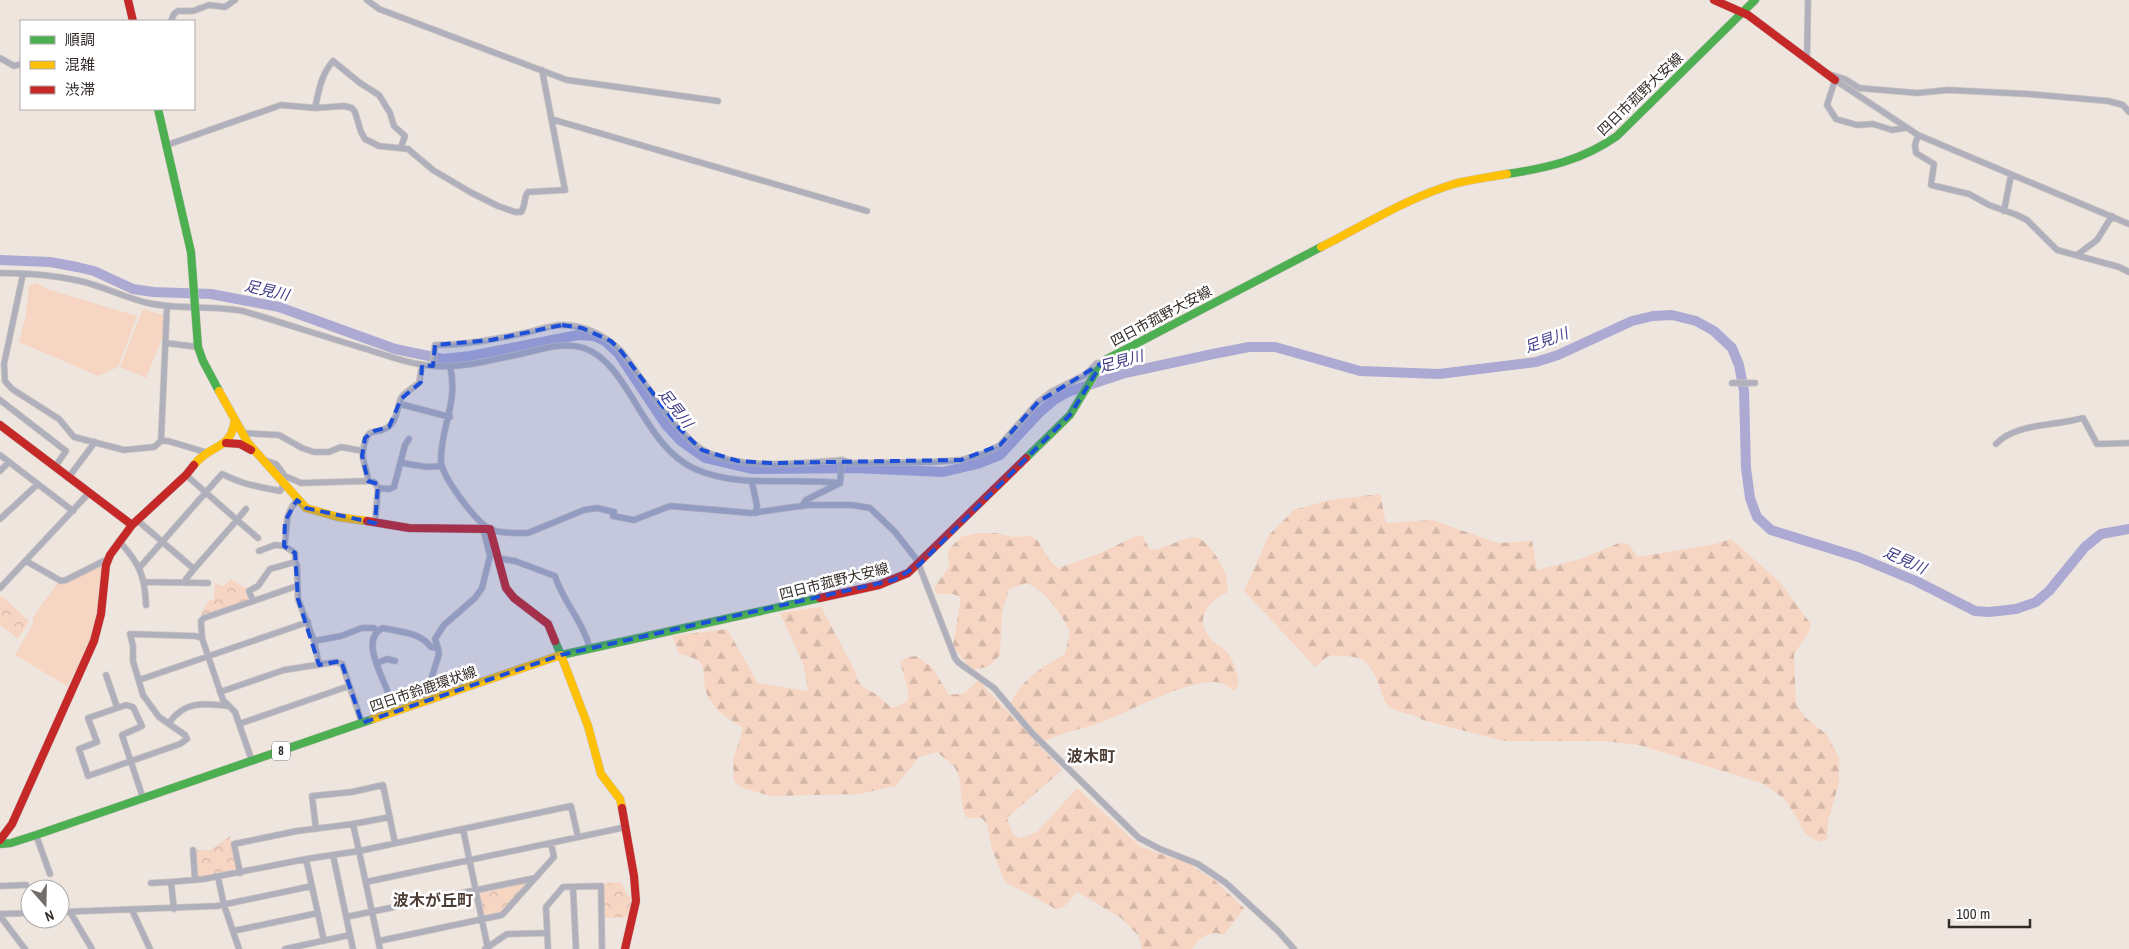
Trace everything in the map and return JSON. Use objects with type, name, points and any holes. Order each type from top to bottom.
[{"type":"main road","points":[[128,0],[133,20]]},
{"type":"main road","points":[[1714,0],[1753,19],[1835,80]]},
{"type":"main road","name":"四日市菰野大安線","points":[[561,655],[879,585],[908,573],[919,565],[1070,415],[1102,363],[1122,350],[1409,201],[1461,183],[1570,162],[1593,153],[1617,136],[1756,0]]},
{"type":"main road","points":[[158,110],[192,252],[198,347],[210,374],[242,433],[257,453],[306,508],[338,517],[409,528],[486,529],[497,558],[503,583],[508,592],[548,624],[588,726],[601,774],[620,799],[626,827],[636,901],[625,949]]},
{"type":"main road","points":[[0,840],[12,824],[94,642],[100,620],[108,559],[134,522],[186,476],[205,452],[226,442],[233,433],[235,418]]},
{"type":"main road","points":[[0,425],[68,478],[134,522]]},
{"type":"main road","points":[[226,442],[240,444],[257,453]]},
{"type":"main road","name":"四日市鈴鹿環状線","points":[[0,844],[11,843],[36,835],[561,655]]},
{"type":"street","points":[[171,20],[178,11],[193,12],[209,5],[225,7],[235,0]]},
{"type":"street","points":[[367,0],[380,9],[567,80],[718,101]]},
{"type":"street","points":[[1807,61],[1808,0]]},
{"type":"street","points":[[0,58],[14,66],[20,64]]},
{"type":"street","points":[[316,108],[321,81],[326,69],[333,61],[360,83],[379,95],[390,113],[394,126],[405,136],[401,147]]},
{"type":"street","points":[[167,144],[281,106],[316,108],[344,106],[352,108],[355,112],[365,139],[380,146],[408,149],[433,170],[470,192],[498,206],[515,212],[521,212],[524,208],[525,196],[528,192],[565,190],[542,70]]},
{"type":"street","points":[[1824,73],[1845,79],[1859,88],[1918,93],[1948,90],[2028,94],[2108,101],[2123,105],[2129,112]]},
{"type":"street","points":[[1905,128],[1892,130],[1873,124],[1857,125],[1836,119],[1828,105],[1835,80],[1918,135],[2129,224]]},
{"type":"street","points":[[551,119],[868,211]]},
{"type":"street","points":[[1918,135],[1915,145],[1916,153],[1934,164],[1931,185],[1969,194],[2027,220],[2057,250],[2119,267],[2129,272]]},
{"type":"street","points":[[2004,211],[2011,175]]},
{"type":"street","points":[[2077,255],[2097,240],[2112,216]]},
{"type":"street","points":[[0,273],[80,281],[149,304],[196,308],[218,307],[243,311],[390,357],[422,365],[450,366],[554,346],[571,345],[585,348],[603,358],[617,376],[648,425],[667,449],[693,468],[713,476],[752,482],[816,481],[840,483]]},
{"type":"street","points":[[24,274],[2,366],[5,381],[12,389],[59,419],[74,437],[85,438],[124,450],[154,447],[161,441],[168,440],[205,452]]},
{"type":"street","points":[[161,441],[167,306]]},
{"type":"street","points":[[433,366],[435,347],[491,340],[562,325],[582,328],[611,341],[621,351],[680,429],[702,450],[724,457],[756,463],[842,460],[852,463],[961,460],[984,453],[1000,444],[1038,402],[1051,392],[1085,375],[1097,362],[1102,363]]},
{"type":"street","points":[[166,343],[198,347]]},
{"type":"street","points":[[368,481],[368,470],[362,456],[367,435],[374,431],[388,428],[404,395],[419,383],[422,365]]},
{"type":"street","points":[[424,702],[439,654],[435,639],[444,625],[475,598],[482,588],[490,556],[486,529],[448,481],[442,466],[441,454],[450,417],[453,391],[450,366]]},
{"type":"street","points":[[1734,383],[1753,383]]},
{"type":"street","points":[[0,400],[66,451],[54,467]]},
{"type":"street","points":[[400,404],[450,417]]},
{"type":"street","points":[[1996,444],[2003,436],[2022,428],[2064,423],[2083,418],[2097,444],[2129,443]]},
{"type":"street","points":[[242,433],[278,435],[302,448],[314,452],[329,452],[341,447],[363,451]]},
{"type":"street","points":[[378,488],[394,488],[402,463],[405,445],[409,439]]},
{"type":"street","points":[[68,478],[95,442]]},
{"type":"street","points":[[0,455],[72,511]]},
{"type":"street","points":[[840,483],[842,460]]},
{"type":"street","points":[[0,471],[9,462]]},
{"type":"street","points":[[402,463],[427,468],[442,466]]},
{"type":"street","points":[[140,568],[222,474],[251,486],[280,491],[283,480],[305,484],[368,481],[376,484],[378,488],[375,522]]},
{"type":"street","points":[[186,476],[258,538]]},
{"type":"street","points":[[752,482],[757,506],[756,513]]},
{"type":"street","points":[[802,506],[806,500],[840,483]]},
{"type":"street","points":[[0,519],[38,484]]},
{"type":"street","points":[[0,588],[89,493]]},
{"type":"street","points":[[284,546],[287,535],[285,521],[297,500]]},
{"type":"street","points":[[486,529],[528,533],[594,508],[614,512],[613,516],[634,520],[670,506],[719,512],[756,513],[802,506],[846,505],[870,508],[906,544],[919,565],[959,663],[994,688],[1032,733],[1139,838],[1160,849],[1198,864],[1215,875],[1237,892],[1294,949]]},
{"type":"street","points":[[186,579],[246,509]]},
{"type":"street","points":[[134,522],[163,542],[194,570]]},
{"type":"street","points":[[119,541],[140,568],[145,582],[146,605]]},
{"type":"street","points":[[259,551],[275,545],[284,546],[296,553],[298,599],[308,622],[319,665]]},
{"type":"street","points":[[497,558],[515,561],[555,576],[564,600],[573,610],[586,632],[590,649]]},
{"type":"street","points":[[26,561],[61,581],[108,559]]},
{"type":"street","points":[[253,601],[249,591],[258,586],[270,568],[295,562]]},
{"type":"street","points":[[145,582],[208,583]]},
{"type":"street","points":[[252,761],[235,712],[223,700],[220,692],[202,638],[201,621],[204,618],[297,586]]},
{"type":"street","points":[[139,680],[308,622]]},
{"type":"street","points":[[314,641],[341,636],[362,628],[374,628]]},
{"type":"street","points":[[393,713],[389,704],[389,695],[373,652],[373,641],[378,631],[384,628],[419,636],[426,640],[431,647],[438,648]]},
{"type":"street","points":[[143,798],[130,760],[122,735],[142,726],[133,707],[126,704],[88,718],[97,742],[79,749],[88,776],[130,760],[180,744],[187,739],[185,735],[159,717],[143,696],[133,661],[133,646],[130,634],[195,636],[202,638]]},
{"type":"street","points":[[377,663],[387,659],[395,661]]},
{"type":"street","points":[[220,692],[284,670],[336,662],[342,664],[362,723]]},
{"type":"street","points":[[106,675],[117,708]]},
{"type":"street","points":[[240,724],[349,686]]},
{"type":"street","points":[[169,723],[177,711],[205,703],[228,706]]},
{"type":"street","points":[[316,829],[312,796],[352,792],[383,785],[395,843]]},
{"type":"street","points":[[151,883],[218,877],[306,859],[359,851],[571,806],[578,837]]},
{"type":"street","points":[[240,872],[234,844],[390,817]]},
{"type":"street","points":[[353,824],[380,949]]},
{"type":"street","points":[[366,882],[626,827]]},
{"type":"street","points":[[463,829],[487,949],[507,934],[547,933]]},
{"type":"street","points":[[36,835],[50,874]]},
{"type":"street","points":[[378,941],[502,915],[554,857],[551,843]]},
{"type":"street","points":[[192,850],[195,880]]},
{"type":"street","points":[[333,855],[353,949]]},
{"type":"street","points":[[306,859],[324,941]]},
{"type":"street","points":[[218,877],[224,905],[239,949]]},
{"type":"street","points":[[346,917],[535,878]]},
{"type":"street","points":[[171,882],[174,909]]},
{"type":"street","points":[[0,886],[20,885]]},
{"type":"street","points":[[92,949],[70,912],[174,909],[224,905],[312,886]]},
{"type":"street","points":[[548,949],[546,907],[563,887],[601,886],[602,949]]},
{"type":"street","points":[[573,887],[576,949]]},
{"type":"street","points":[[132,910],[150,949]]},
{"type":"street","points":[[233,931],[318,913]]},
{"type":"street","points":[[0,915],[20,914]]},
{"type":"street","points":[[0,915],[25,949]]},
{"type":"street","points":[[285,949],[350,935]]},
{"type":"highlighted area","points":[[562,325],[582,328],[611,341],[621,351],[680,429],[702,450],[738,461],[770,463],[961,460],[1000,445],[1038,402],[1102,363],[1070,415],[919,565],[894,580],[561,655],[362,723],[341,661],[319,665],[298,599],[295,553],[284,546],[285,521],[297,500],[306,508],[375,523],[378,484],[368,481],[362,456],[365,438],[374,431],[389,427],[401,399],[421,382],[422,365],[433,366],[435,345],[491,340]]},
{"type":"green space","points":[[37,283],[47,289],[137,316],[118,367],[98,376],[19,342],[26,315],[29,286]]},
{"type":"green space","points":[[143,309],[164,315],[163,336],[146,378],[120,367]]},
{"type":"green space","points":[[1380,494],[1386,523],[1432,520],[1498,543],[1532,541],[1537,570],[1580,559],[1619,543],[1628,544],[1638,557],[1711,545],[1731,539],[1779,581],[1811,624],[1809,632],[1794,654],[1796,704],[1806,718],[1826,734],[1839,757],[1839,782],[1828,822],[1827,839],[1819,842],[1806,834],[1785,799],[1764,784],[1639,745],[1604,741],[1503,741],[1423,720],[1392,709],[1385,702],[1372,669],[1367,663],[1356,657],[1328,656],[1315,667],[1244,591],[1269,535],[1294,510],[1329,500]]},
{"type":"green space","points":[[978,533],[996,533],[1012,537],[1030,536],[1037,540],[1051,562],[1058,568],[1101,553],[1133,537],[1142,535],[1150,550],[1192,537],[1203,541],[1213,551],[1221,565],[1226,576],[1228,592],[1210,605],[1206,610],[1203,622],[1211,639],[1225,650],[1232,659],[1239,684],[1234,691],[1221,683],[1195,684],[1102,722],[1044,741],[1010,703],[1021,686],[1033,674],[1065,654],[1070,631],[1057,610],[1041,592],[1027,583],[1009,589],[1002,613],[1000,655],[988,667],[971,670],[953,646],[961,597],[953,594],[937,594],[934,588],[949,567],[948,550],[961,537]]},
{"type":"green space","points":[[103,564],[97,612],[90,644],[67,686],[15,655],[34,622],[32,619],[58,582]]},
{"type":"green space","points":[[231,579],[247,589],[248,600],[200,616],[208,601],[214,599],[215,583],[223,586]]},
{"type":"green space","points":[[2,596],[29,621],[18,639],[0,625],[0,597]]},
{"type":"green space","points":[[821,607],[861,685],[882,699],[891,708],[907,702],[909,694],[900,662],[908,657],[916,656],[932,667],[949,695],[965,693],[978,680],[1062,770],[1007,818],[1013,834],[1020,838],[1037,832],[1077,788],[1141,847],[1189,864],[1214,880],[1244,908],[1224,935],[1209,934],[1198,941],[1192,949],[1142,949],[1138,935],[1121,918],[1077,892],[1065,906],[1056,909],[1005,882],[992,849],[987,825],[982,818],[967,818],[962,806],[958,774],[955,768],[937,752],[919,757],[896,786],[859,794],[771,796],[740,787],[734,781],[733,760],[743,728],[716,709],[706,691],[702,665],[691,657],[679,654],[672,636],[727,629],[758,683],[808,691],[804,666],[780,613]]},
{"type":"green space","points":[[230,836],[236,871],[197,877],[194,850],[210,850]]},
{"type":"green space","points":[[621,882],[628,896],[631,896],[630,917],[604,918],[603,883]]},
{"type":"green space","points":[[524,883],[525,885],[500,912],[485,916],[483,914],[480,892]]},
{"type":"waterway","name":"足見川","points":[[0,260],[50,262],[77,267],[94,271],[133,289],[153,292],[211,294],[279,307],[395,349],[443,359],[470,356],[578,335],[594,336],[605,341],[618,353],[666,425],[681,441],[705,458],[752,469],[854,468],[943,472],[977,464],[1000,455],[1038,414],[1054,400],[1068,392],[1125,373],[1249,347],[1275,347],[1360,371],[1439,374],[1536,362],[1558,355],[1632,321],[1653,316],[1672,315],[1696,321],[1714,331],[1732,348],[1739,365],[1744,391],[1746,468],[1750,498],[1757,517],[1771,530],[1858,557],[1916,581],[1975,611],[1989,612],[2016,609],[2036,602],[2049,591],[2085,547],[2101,534],[2129,529]]},
{"type":"traffic: fast","points":[[1507,174],[1564,162],[1591,151],[1617,136],[1755,0]]},
{"type":"traffic: fast","points":[[158,110],[191,252],[198,347],[203,361],[219,391]]},
{"type":"traffic: fast","points":[[1026,458],[1070,415],[1096,372],[1107,359],[1321,247]]},
{"type":"traffic: fast","points":[[555,641],[561,655],[820,598]]},
{"type":"traffic: fast","points":[[0,844],[11,843],[36,835],[373,719]]},
{"type":"traffic: slow","points":[[1321,247],[1388,212],[1439,189],[1457,183],[1507,174]]},
{"type":"traffic: slow","points":[[219,391],[248,443],[306,508],[338,517],[367,521]]},
{"type":"traffic: slow","points":[[194,465],[207,453],[225,442],[233,430],[235,420]]},
{"type":"traffic: slow","points":[[373,719],[561,655],[588,726],[601,774],[620,799],[622,808]]},
{"type":"traffic: jam","points":[[128,0],[133,20]]},
{"type":"traffic: jam","points":[[1714,0],[1748,15],[1835,80]]},
{"type":"traffic: jam","points":[[0,425],[132,525]]},
{"type":"traffic: jam","points":[[226,443],[240,444],[251,450]]},
{"type":"traffic: jam","points":[[820,598],[879,585],[908,573],[1026,458]]},
{"type":"traffic: jam","points":[[0,840],[12,824],[94,641],[101,614],[106,565],[110,555],[132,525],[186,475],[194,465]]},
{"type":"traffic: jam","points":[[367,521],[409,528],[490,529],[506,588],[514,598],[548,624],[555,641]]},
{"type":"traffic: jam","points":[[622,808],[634,876],[636,901],[625,949]]},
{"type":"district","name":"波木町","points":[[1091,756]]},
{"type":"district","name":"波木が丘町","points":[[433,900]]}]
